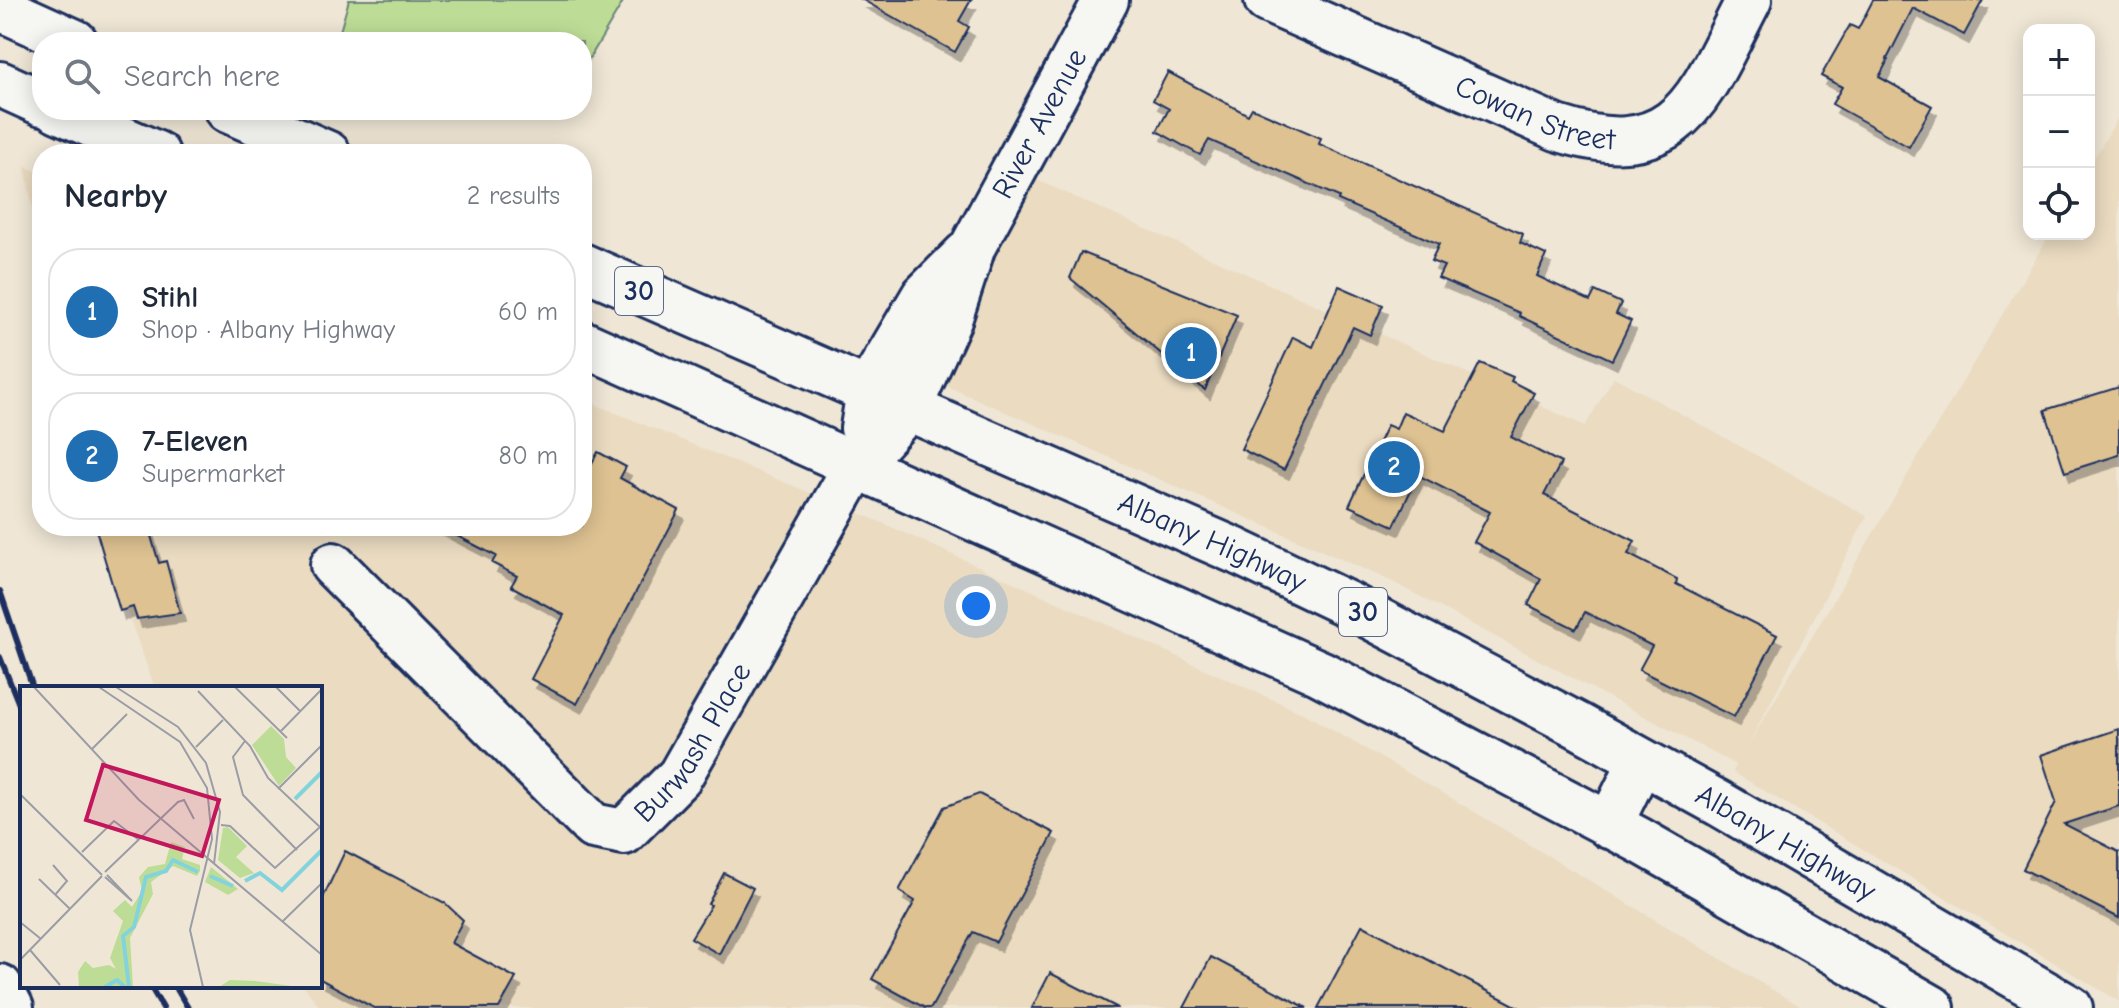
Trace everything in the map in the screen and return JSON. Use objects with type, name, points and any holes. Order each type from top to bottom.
[{"type":"main road","name":"River Avenue","points":[[856,466],[909,408],[949,320],[973,246],[1106,0]]},
{"type":"main road","name":"Cowan Street","points":[[1267,0],[1557,128],[1587,137],[1619,141],[1653,134],[1677,121],[1701,91],[1749,0]]},
{"type":"main road","points":[[0,8],[53,32]]},
{"type":"main road","points":[[0,84],[32,97]]},
{"type":"main road","points":[[85,120],[136,144]]},
{"type":"main road","points":[[251,120],[305,144]]},
{"type":"main road","name":"River Avenue","points":[[869,389],[924,296],[973,246]]},
{"type":"main road","name":"Albany Highway","points":[[592,270],[1250,557],[1429,646],[1641,761],[2070,1008]]},
{"type":"main road","name":"30","points":[[592,347],[1320,673],[1639,840],[1932,1008]]},
{"type":"main road","points":[[856,466],[869,389]]},
{"type":"main road","name":"Burwash Place","points":[[333,565],[593,826],[624,832],[680,776],[856,466]]},
{"type":"main road","points":[[1609,826],[1641,761]]},
{"type":"main road","points":[[0,987],[11,1008]]},
{"type":"shaded area","points":[[2119,116],[2119,1001],[1733,772],[1736,765],[1391,581],[906,368],[1010,168],[1585,426],[1614,377],[1867,516],[1747,747],[2046,240],[2095,240],[2095,157]]},
{"type":"shaded area","points":[[25,166],[32,169],[32,206]]},
{"type":"shaded area","points":[[592,403],[878,521],[1304,714],[1803,1008],[321,1008],[306,988],[322,988],[322,686],[154,686],[100,536],[592,536]]},
{"type":"green space","points":[[349,0],[624,0],[592,54],[592,32],[340,32]]},
{"type":"building","points":[[863,0],[971,0],[959,21],[969,27],[955,52]]},
{"type":"building","points":[[1873,0],[1983,0],[1964,35],[1913,8],[1887,59],[1879,77],[1932,106],[1909,147],[1832,104],[1842,87],[1821,76],[1850,25],[1858,29]]},
{"type":"building","points":[[1168,72],[1248,115],[1252,108],[1321,138],[1319,144],[1523,234],[1520,243],[1546,255],[1537,276],[1590,301],[1595,291],[1621,303],[1616,314],[1631,321],[1612,360],[1519,316],[1520,313],[1438,278],[1444,266],[1431,261],[1439,244],[1209,140],[1200,155],[1157,131],[1169,109],[1153,100]]},
{"type":"building","points":[[1081,252],[1237,315],[1205,390],[1070,278]]},
{"type":"building","points":[[1339,286],[1383,305],[1370,335],[1353,327],[1284,470],[1241,449],[1293,337],[1313,347]]},
{"type":"building","points":[[1480,363],[1513,377],[1511,381],[1534,393],[1511,437],[1561,463],[1544,495],[1635,541],[1628,554],[1677,579],[1676,584],[1777,635],[1734,717],[1639,670],[1652,646],[1585,612],[1576,629],[1528,605],[1541,579],[1474,542],[1490,512],[1418,475],[1394,526],[1349,506],[1387,425],[1396,429],[1403,412],[1445,431]]},
{"type":"building","points":[[2119,387],[2119,455],[2065,472],[2045,410]]},
{"type":"building","points":[[598,452],[626,467],[620,478],[679,510],[577,704],[531,679],[564,615],[511,586],[517,576],[492,563],[496,556],[457,536],[592,536],[592,463]]},
{"type":"building","points":[[98,536],[151,536],[159,563],[166,561],[180,613],[137,619],[133,607],[120,611]]},
{"type":"building","points":[[2119,729],[2119,806],[2064,824],[2119,852],[2119,918],[2023,869],[2056,802],[2041,755]]},
{"type":"building","points":[[979,794],[1054,833],[996,942],[973,932],[931,1008],[925,1008],[872,979],[915,901],[899,891],[944,807]]},
{"type":"building","points":[[345,851],[445,903],[463,920],[451,943],[516,978],[499,1008],[374,1008],[322,980],[322,900]]},
{"type":"building","points":[[724,873],[753,888],[719,954],[691,938],[711,905],[708,904]]},
{"type":"building","points":[[1362,925],[1520,1008],[1318,1008]]},
{"type":"building","points":[[1211,957],[1307,1008],[1184,1008]]},
{"type":"building","points":[[1050,973],[1118,1008],[1032,1008]]},
{"type":"railway","points":[[0,591],[32,686]]},
{"type":"railway","points":[[0,657],[20,707]]},
{"type":"railway","points":[[151,988],[163,1008]]},
{"type":"railway","points":[[176,988],[188,1008]]},
{"type":"place","name":"Stihl","points":[[1191,353]]},
{"type":"place","name":"7-Eleven","points":[[1394,467]]}]
